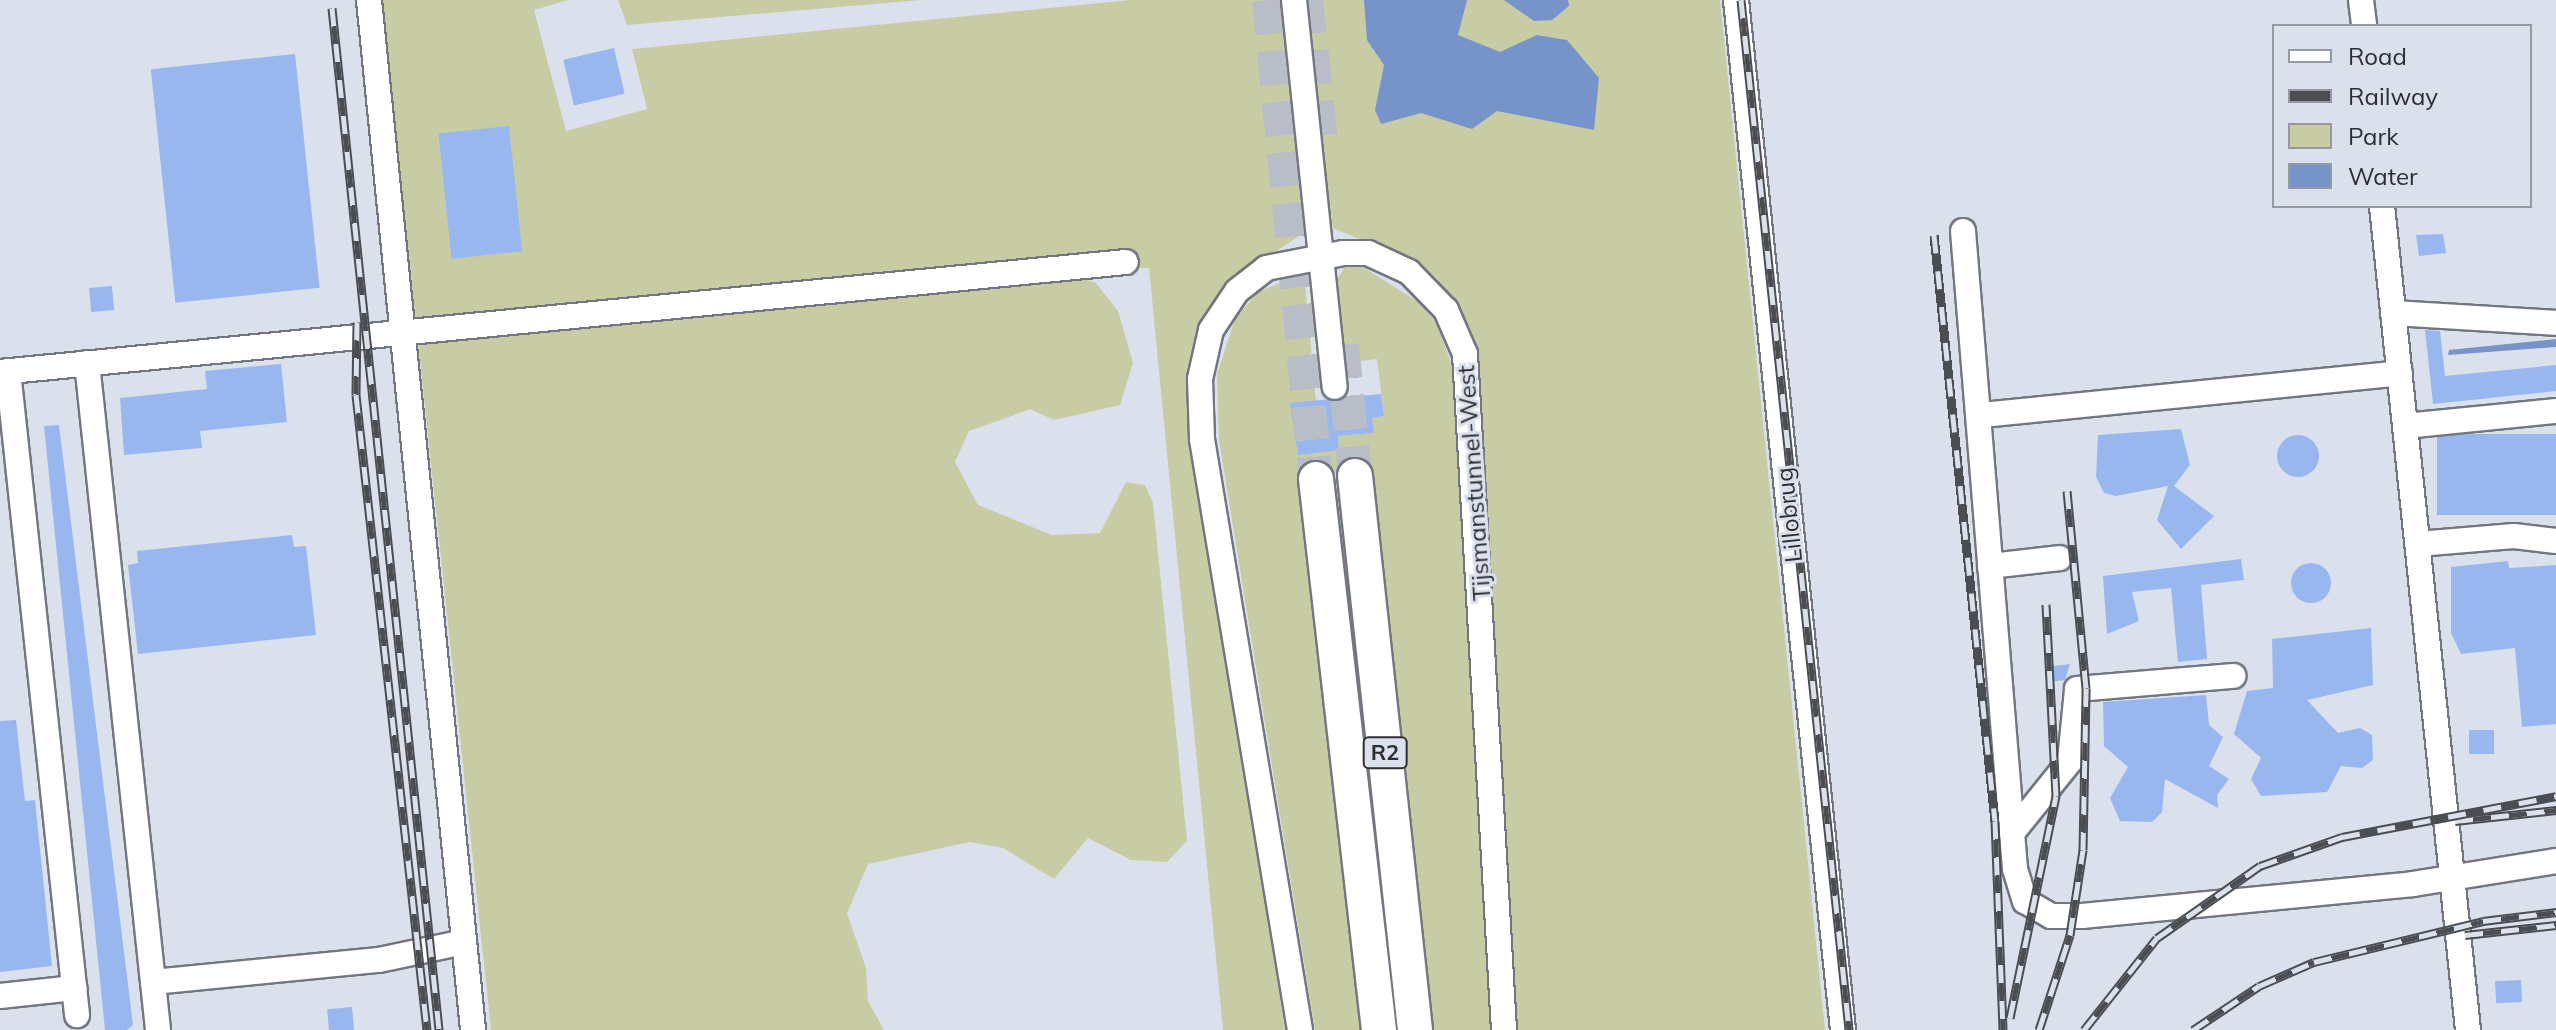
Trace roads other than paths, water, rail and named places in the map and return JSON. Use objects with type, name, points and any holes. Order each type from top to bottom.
[{"type":"highway","name":"R2","points":[[1355,476],[1415,1030]]},
{"type":"highway","name":"R2","points":[[1316,479],[1379,1030]]},
{"type":"street","points":[[369,0],[473,1030]]},
{"type":"street","points":[[1294,0],[1335,387]]},
{"type":"street","name":"Lillobrug","points":[[1736,0],[1843,1030]]},
{"type":"street","points":[[2361,0],[2364,24]]},
{"type":"street","points":[[2382,208],[2468,1030]]},
{"type":"street","points":[[1963,231],[1982,415],[1990,566],[2012,833],[2020,893],[2041,912],[2065,917],[2413,884],[2452,872],[2556,861]]},
{"type":"street","name":"Tijsmanstunnel-West","points":[[1300,1030],[1202,439],[1200,379],[1211,330],[1237,291],[1266,268],[1320,255],[1368,253],[1409,272],[1446,310],[1465,354],[1504,1030]]},
{"type":"street","points":[[78,1023],[4,372],[401,328],[1126,262]]},
{"type":"street","points":[[2393,313],[2556,323]]},
{"type":"street","points":[[87,363],[158,1030]]},
{"type":"street","points":[[1982,415],[2400,373]]},
{"type":"street","points":[[2405,426],[2556,411]]},
{"type":"street","points":[[2418,544],[2514,536],[2556,541]]},
{"type":"street","points":[[1990,566],[2060,558]]},
{"type":"street","points":[[2012,833],[2070,761],[2077,689],[2233,676]]},
{"type":"street","points":[[153,982],[379,960],[464,942]]},
{"type":"street","points":[[0,996],[75,988]]},
{"type":"water","points":[[1364,0],[1467,0],[1458,35],[1500,52],[1537,35],[1567,40],[1599,78],[1594,130],[1497,111],[1472,129],[1421,113],[1381,124],[1375,110],[1384,65],[1367,40]]},
{"type":"water","points":[[1504,0],[1568,0],[1569,6],[1552,20],[1534,21]]},
{"type":"water","points":[[2556,339],[2556,347],[2448,355],[2449,350]]},
{"type":"tunnel","points":[[1269,0],[1316,479]]},
{"type":"tunnel","points":[[1306,0],[1322,149]]},
{"type":"tunnel","points":[[1342,345],[1355,476]]},
{"type":"railway","points":[[1741,0],[1849,1030]]},
{"type":"railway","points":[[332,8],[439,1030]]},
{"type":"railway","points":[[1934,235],[1995,821],[2003,1030]]},
{"type":"railway","points":[[357,322],[356,395],[427,1030]]},
{"type":"railway","points":[[2039,1030],[2070,935],[2083,850],[2086,688],[2067,491]]},
{"type":"railway","points":[[2010,1018],[2056,796],[2046,604]]},
{"type":"railway","points":[[2084,1030],[2157,938],[2260,866],[2342,837],[2556,796]]},
{"type":"railway","points":[[2455,821],[2556,810]]},
{"type":"railway","points":[[2193,1030],[2259,986],[2314,962],[2483,921],[2556,912]]},
{"type":"railway","points":[[2465,935],[2556,925]]}]
